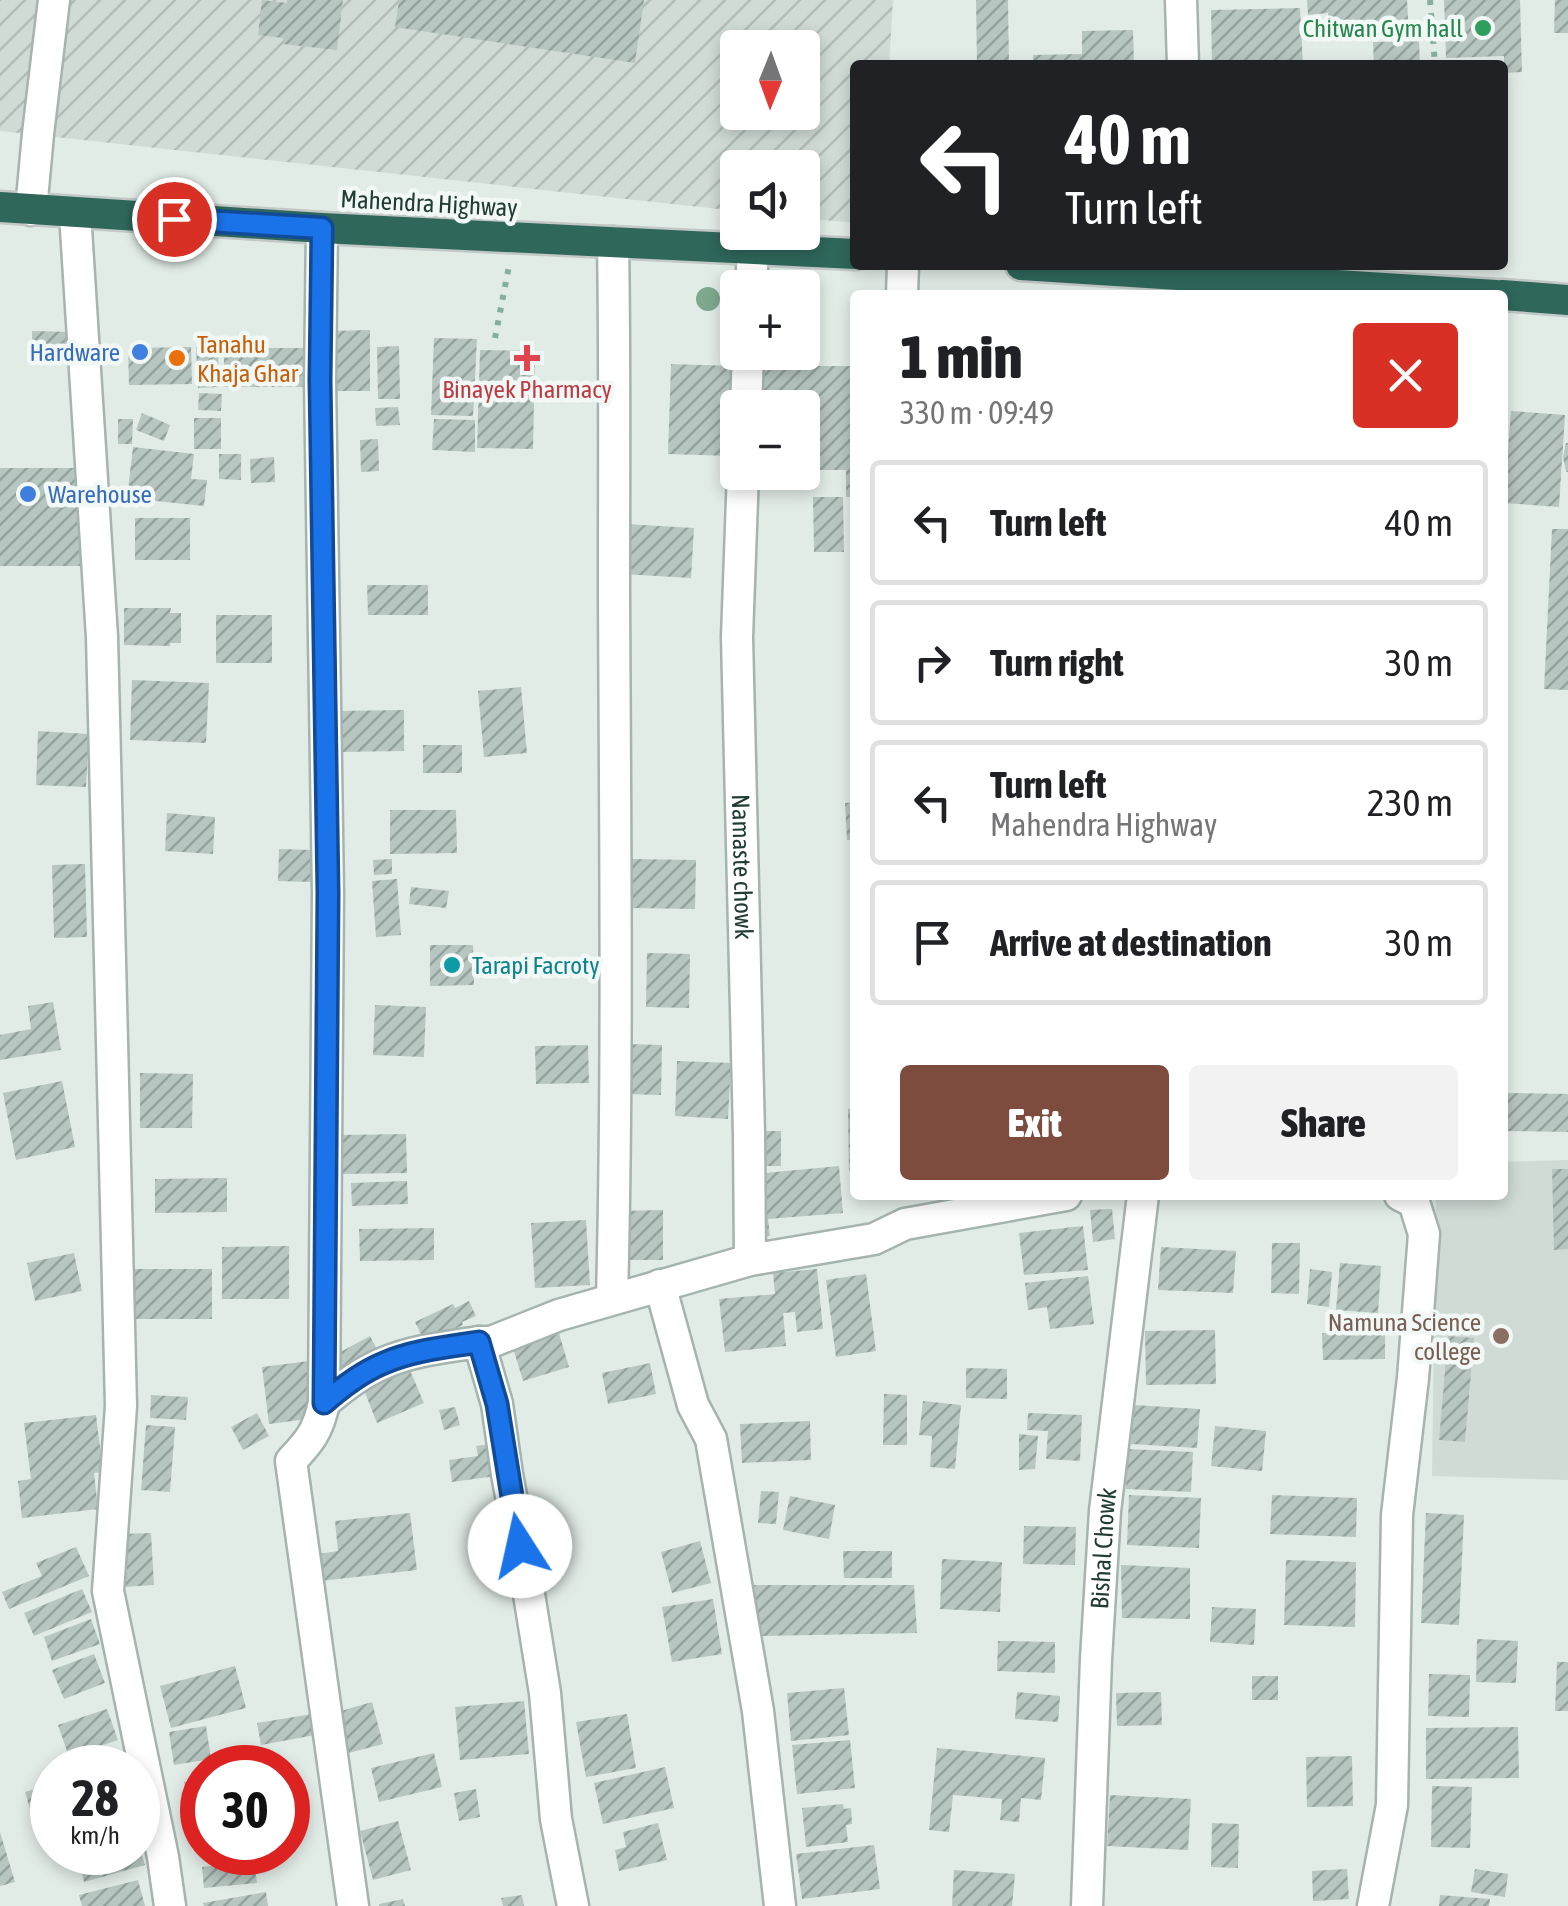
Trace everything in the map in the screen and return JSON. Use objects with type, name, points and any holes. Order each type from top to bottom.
[{"type":"highway","name":"Mahendra Highway","points":[[0,207],[322,228],[720,247]]},
{"type":"highway","name":"Mahendra Highway","points":[[787,250],[850,254]]},
{"type":"highway","points":[[1085,270],[1405,290]]},
{"type":"highway","points":[[1508,296],[1568,300]]},
{"type":"street","points":[[31,210],[54,0]]},
{"type":"street","points":[[1181,0],[1183,60]]},
{"type":"street","points":[[75,213],[102,637],[121,1406],[108,1591],[170,1906]]},
{"type":"street","points":[[322,228],[320,380],[328,893],[324,1403],[312,1438],[290,1461],[353,1906]]},
{"type":"street","points":[[612,242],[616,417],[616,1130],[612,1299]]},
{"type":"street","name":"Namaste chowk","points":[[742,490],[736,637],[750,1260]]},
{"type":"street","points":[[324,1403],[383,1363],[428,1350],[491,1342],[558,1316],[750,1260],[874,1239],[905,1209],[1008,1200]]},
{"type":"street","name":"Bishal Chowk","points":[[1087,1906],[1105,1510],[1142,1200]]},
{"type":"street","points":[[1373,1906],[1392,1804],[1397,1514],[1424,1234],[1410,1200]]},
{"type":"street","points":[[660,1284],[693,1404],[711,1439],[758,1711],[780,1906]]},
{"type":"street","points":[[479,1342],[497,1404],[527,1582],[545,1693],[556,1819],[574,1906]]},
{"type":"path","points":[[1430,0],[1435,60]]},
{"type":"path","points":[[495,338],[514,237]]},
{"type":"shaded area","points":[[0,0],[893,0],[889,60],[850,60],[850,223],[820,220],[820,150],[720,150],[720,209],[0,131]]},
{"type":"shaded area","name":"Namuna Science college","points":[[1568,1160],[1568,1480],[1432,1476],[1436,1200],[1508,1200],[1508,1162]]},
{"type":"building","points":[[262,0],[343,0],[337,50],[283,44],[283,38],[258,35]]},
{"type":"building","points":[[399,0],[644,0],[635,63],[395,27]]},
{"type":"building","points":[[976,0],[1008,0],[1009,60],[977,60]]},
{"type":"building","points":[[1307,0],[1407,0],[1409,35],[1329,40],[1328,13],[1308,15]]},
{"type":"building","name":"Chitwan Gym hall","points":[[1444,0],[1520,0],[1522,72],[1508,73],[1504,56],[1446,58]]},
{"type":"building","points":[[1555,0],[1568,0],[1568,33],[1554,33]]},
{"type":"building","points":[[1300,8],[1303,60],[1212,60],[1211,10]]},
{"type":"building","points":[[1133,30],[1134,60],[1033,60],[1033,55],[1082,54],[1082,31]]},
{"type":"building","points":[[1419,41],[1420,60],[1374,60],[1373,42]]},
{"type":"building","points":[[370,330],[370,391],[330,391],[330,331]]},
{"type":"building","points":[[32,331],[74,332],[73,364],[32,363]]},
{"type":"building","points":[[434,338],[477,339],[473,416],[431,415]]},
{"type":"building","points":[[218,346],[219,387],[198,388],[196,347]]},
{"type":"building","points":[[399,346],[400,399],[378,399],[377,347]]},
{"type":"building","points":[[191,347],[192,384],[129,385],[128,348]]},
{"type":"building","points":[[224,348],[310,348],[310,387],[224,387]]},
{"type":"building","points":[[480,350],[535,351],[533,449],[477,448]]},
{"type":"building","points":[[671,364],[720,366],[720,370],[734,370],[733,390],[720,390],[720,456],[668,454]]},
{"type":"building","points":[[850,366],[850,497],[846,497],[846,470],[820,470],[820,390],[757,390],[758,370]]},
{"type":"building","points":[[199,393],[222,394],[221,411],[198,410]]},
{"type":"building","points":[[398,407],[400,425],[376,426],[375,408]]},
{"type":"building","points":[[1511,411],[1565,415],[1559,507],[1508,503]]},
{"type":"building","points":[[142,413],[170,425],[164,441],[136,430]]},
{"type":"building","points":[[194,418],[221,418],[221,449],[194,449]]},
{"type":"building","points":[[118,419],[133,419],[132,444],[118,444]]},
{"type":"building","points":[[434,419],[475,420],[475,452],[432,450]]},
{"type":"building","points":[[378,439],[379,471],[361,472],[360,440]]},
{"type":"building","points":[[1568,443],[1568,472],[1563,457]]},
{"type":"building","points":[[133,447],[194,454],[191,479],[207,480],[204,506],[127,498]]},
{"type":"building","points":[[219,454],[241,454],[241,480],[219,479]]},
{"type":"building","points":[[274,457],[275,482],[251,483],[250,459]]},
{"type":"building","points":[[0,468],[80,468],[80,566],[0,566]]},
{"type":"building","points":[[813,497],[843,497],[844,552],[814,552]]},
{"type":"building","points":[[135,518],[190,518],[190,560],[135,560]]},
{"type":"building","points":[[626,524],[694,528],[691,578],[623,574]]},
{"type":"building","points":[[1552,529],[1568,529],[1568,690],[1544,689]]},
{"type":"building","points":[[367,585],[428,585],[428,615],[368,615]]},
{"type":"building","points":[[124,608],[171,608],[170,613],[181,613],[181,643],[124,645]]},
{"type":"building","points":[[216,615],[272,615],[272,663],[216,663]]},
{"type":"building","points":[[132,680],[209,683],[206,743],[130,740]]},
{"type":"building","points":[[521,687],[527,753],[484,757],[478,691]]},
{"type":"building","points":[[404,710],[404,751],[339,752],[338,711]]},
{"type":"building","points":[[38,731],[89,734],[86,787],[36,785]]},
{"type":"building","points":[[423,745],[462,745],[462,773],[423,773]]},
{"type":"building","points":[[850,802],[850,840],[847,840],[845,803]]},
{"type":"building","points":[[390,810],[456,810],[457,853],[390,854]]},
{"type":"building","points":[[167,813],[215,817],[213,854],[165,851]]},
{"type":"building","points":[[279,849],[313,850],[311,882],[278,881]]},
{"type":"building","points":[[392,859],[392,874],[374,875],[373,860]]},
{"type":"building","points":[[629,859],[696,860],[695,909],[629,908]]},
{"type":"building","points":[[85,864],[87,937],[54,938],[52,865]]},
{"type":"building","points":[[397,879],[401,935],[376,937],[372,881]]},
{"type":"building","points":[[411,887],[449,891],[446,908],[409,904]]},
{"type":"building","name":"Tarapi Facroty","points":[[430,945],[473,945],[474,985],[430,986]]},
{"type":"building","points":[[647,953],[690,954],[689,1008],[646,1007]]},
{"type":"building","points":[[53,1002],[61,1050],[0,1060],[0,1035],[31,1029],[28,1006]]},
{"type":"building","points":[[375,1005],[426,1007],[424,1057],[373,1055]]},
{"type":"building","points":[[625,1044],[662,1045],[661,1095],[624,1094]]},
{"type":"building","points":[[588,1045],[589,1083],[536,1084],[535,1046]]},
{"type":"building","points":[[677,1061],[731,1063],[728,1119],[675,1116]]},
{"type":"building","points":[[140,1073],[193,1074],[192,1128],[140,1128]]},
{"type":"building","points":[[62,1081],[75,1147],[16,1160],[3,1093]]},
{"type":"building","points":[[1508,1093],[1568,1094],[1568,1132],[1508,1131]]},
{"type":"building","points":[[848,1109],[850,1109],[850,1171]]},
{"type":"building","points":[[755,1131],[781,1131],[781,1166],[754,1166]]},
{"type":"building","points":[[406,1134],[407,1173],[342,1174],[341,1135]]},
{"type":"building","points":[[839,1166],[843,1213],[768,1219],[770,1236],[758,1237],[753,1174]]},
{"type":"building","points":[[1552,1169],[1568,1169],[1568,1249],[1554,1250]]},
{"type":"building","points":[[227,1178],[227,1212],[155,1213],[155,1179]]},
{"type":"building","points":[[407,1181],[408,1204],[352,1206],[351,1183]]},
{"type":"building","points":[[1112,1209],[1115,1239],[1093,1242],[1090,1210]]},
{"type":"building","points":[[663,1210],[663,1260],[621,1260],[621,1211]]},
{"type":"building","points":[[586,1220],[590,1285],[535,1288],[531,1223]]},
{"type":"building","points":[[1083,1226],[1088,1270],[1024,1275],[1019,1233]]},
{"type":"building","points":[[434,1228],[434,1260],[360,1261],[359,1229]]},
{"type":"building","points":[[1272,1243],[1300,1243],[1299,1294],[1271,1293]]},
{"type":"building","points":[[289,1246],[289,1299],[222,1299],[222,1247]]},
{"type":"building","points":[[1161,1247],[1236,1251],[1233,1293],[1158,1290]]},
{"type":"building","points":[[74,1253],[82,1291],[35,1301],[27,1263]]},
{"type":"building","points":[[1340,1263],[1381,1266],[1378,1313],[1336,1310]]},
{"type":"building","points":[[135,1269],[212,1269],[212,1319],[135,1319]]},
{"type":"building","points":[[817,1269],[823,1329],[797,1332],[795,1312],[783,1313],[786,1346],[725,1352],[719,1299],[775,1294],[773,1273]]},
{"type":"building","points":[[1310,1269],[1332,1272],[1329,1307],[1307,1304]]},
{"type":"building","points":[[866,1274],[876,1351],[836,1357],[826,1280]]},
{"type":"building","points":[[1088,1276],[1094,1324],[1050,1329],[1047,1307],[1028,1310],[1025,1283]]},
{"type":"building","points":[[469,1301],[476,1316],[425,1343],[415,1322],[453,1304],[455,1308]]},
{"type":"building","points":[[556,1323],[569,1367],[523,1381],[510,1338]]},
{"type":"building","points":[[1215,1330],[1216,1384],[1146,1385],[1145,1331]]},
{"type":"building","points":[[1385,1332],[1385,1359],[1323,1360],[1322,1333]]},
{"type":"building","points":[[370,1336],[382,1359],[347,1377],[335,1355]]},
{"type":"building","points":[[1448,1336],[1474,1338],[1465,1442],[1439,1440]]},
{"type":"building","points":[[309,1361],[316,1418],[269,1424],[262,1367]]},
{"type":"building","points":[[406,1361],[424,1403],[377,1423],[360,1380]]},
{"type":"building","points":[[650,1363],[656,1394],[608,1404],[602,1373]]},
{"type":"building","points":[[966,1368],[1007,1369],[1007,1399],[966,1398]]},
{"type":"building","points":[[884,1394],[907,1395],[907,1445],[883,1445]]},
{"type":"building","points":[[151,1395],[188,1397],[186,1420],[150,1418]]},
{"type":"building","points":[[923,1401],[961,1405],[955,1469],[930,1467],[932,1436],[919,1435]]},
{"type":"building","points":[[1134,1405],[1200,1409],[1197,1448],[1131,1444]]},
{"type":"building","points":[[455,1407],[460,1425],[444,1430],[439,1410]]},
{"type":"building","points":[[257,1413],[269,1436],[243,1450],[231,1427]]},
{"type":"building","points":[[1028,1413],[1082,1415],[1080,1461],[1046,1459],[1048,1431],[1027,1430]]},
{"type":"building","points":[[96,1415],[103,1472],[94,1473],[98,1509],[22,1518],[18,1481],[31,1479],[24,1423]]},
{"type":"building","points":[[810,1421],[811,1460],[742,1463],[740,1424]]},
{"type":"building","points":[[146,1425],[175,1427],[170,1492],[141,1490]]},
{"type":"building","points":[[1215,1426],[1266,1431],[1262,1471],[1211,1466]]},
{"type":"building","points":[[1019,1434],[1038,1436],[1035,1469],[1019,1470]]},
{"type":"building","points":[[491,1444],[496,1476],[452,1482],[449,1460],[478,1456],[476,1446]]},
{"type":"building","points":[[1127,1449],[1193,1452],[1191,1492],[1126,1489]]},
{"type":"building","points":[[761,1491],[779,1492],[776,1524],[758,1523]]},
{"type":"building","points":[[1129,1495],[1201,1498],[1199,1548],[1127,1545]]},
{"type":"building","points":[[1272,1495],[1357,1498],[1356,1537],[1270,1534]]},
{"type":"building","points":[[790,1496],[835,1505],[829,1539],[783,1530]]},
{"type":"building","points":[[410,1513],[417,1570],[321,1581],[318,1554],[338,1551],[335,1521]]},
{"type":"building","points":[[1426,1513],[1464,1515],[1459,1625],[1421,1623]]},
{"type":"building","points":[[1024,1526],[1076,1527],[1075,1565],[1023,1564]]},
{"type":"building","points":[[151,1533],[154,1585],[123,1587],[120,1534]]},
{"type":"building","points":[[700,1541],[711,1583],[672,1593],[661,1552]]},
{"type":"building","points":[[76,1547],[89,1576],[9,1609],[2,1592],[42,1576],[36,1563]]},
{"type":"building","points":[[843,1551],[892,1551],[892,1578],[844,1578]]},
{"type":"building","points":[[942,1559],[1002,1562],[1000,1612],[940,1609]]},
{"type":"building","points":[[1286,1560],[1356,1562],[1355,1627],[1284,1625]]},
{"type":"building","points":[[1121,1565],[1190,1568],[1190,1619],[1122,1618]]},
{"type":"building","points":[[754,1585],[914,1585],[917,1633],[757,1636]]},
{"type":"building","points":[[82,1589],[92,1612],[34,1636],[24,1613]]},
{"type":"building","points":[[713,1599],[722,1654],[672,1662],[662,1607]]},
{"type":"building","points":[[1212,1607],[1256,1609],[1254,1645],[1210,1642]]},
{"type":"building","points":[[91,1619],[100,1644],[52,1661],[44,1637]]},
{"type":"building","points":[[1477,1639],[1518,1641],[1516,1683],[1476,1682]]},
{"type":"building","points":[[998,1641],[1055,1642],[1055,1673],[997,1671]]},
{"type":"building","points":[[94,1654],[105,1683],[64,1699],[52,1670]]},
{"type":"building","points":[[1557,1662],[1568,1662],[1568,1711],[1555,1711]]},
{"type":"building","points":[[235,1666],[246,1708],[171,1728],[160,1686]]},
{"type":"building","points":[[1429,1674],[1470,1675],[1469,1717],[1428,1716]]},
{"type":"building","points":[[1252,1676],[1278,1676],[1278,1700],[1252,1700]]},
{"type":"building","points":[[844,1688],[849,1735],[791,1741],[787,1693]]},
{"type":"building","points":[[1017,1692],[1060,1696],[1058,1722],[1015,1719]]},
{"type":"building","points":[[1161,1692],[1162,1725],[1117,1726],[1116,1693]]},
{"type":"building","points":[[524,1701],[529,1754],[460,1760],[455,1707]]},
{"type":"building","points":[[372,1702],[383,1744],[345,1754],[334,1713]]},
{"type":"building","points":[[107,1709],[118,1740],[104,1745],[65,1745],[58,1725]]},
{"type":"building","points":[[312,1714],[315,1735],[261,1745],[257,1723]]},
{"type":"building","points":[[627,1714],[636,1768],[586,1777],[576,1722]]},
{"type":"building","points":[[206,1726],[209,1745],[180,1745],[180,1764],[174,1765],[169,1732]]},
{"type":"building","points":[[1518,1727],[1519,1778],[1426,1779],[1426,1728]]},
{"type":"building","points":[[850,1740],[855,1788],[797,1794],[792,1745]]},
{"type":"building","points":[[937,1748],[1045,1758],[1041,1800],[1021,1798],[1019,1822],[1000,1820],[1002,1799],[953,1795],[949,1832],[929,1830]]},
{"type":"building","points":[[434,1753],[442,1787],[379,1802],[371,1768]]},
{"type":"building","points":[[1352,1756],[1353,1806],[1307,1807],[1306,1757]]},
{"type":"building","points":[[665,1767],[674,1808],[603,1824],[594,1783]]},
{"type":"building","points":[[1432,1786],[1472,1787],[1470,1848],[1431,1847]]},
{"type":"building","points":[[476,1789],[480,1817],[459,1821],[454,1793]]},
{"type":"building","points":[[1110,1795],[1191,1799],[1188,1850],[1107,1846]]},
{"type":"building","points":[[843,1804],[844,1809],[851,1808],[852,1824],[846,1825],[848,1842],[806,1847],[802,1808]]},
{"type":"building","points":[[398,1821],[411,1870],[373,1880],[360,1831]]},
{"type":"building","points":[[658,1823],[667,1860],[619,1871],[615,1850],[626,1847],[623,1832]]},
{"type":"building","points":[[1212,1823],[1239,1824],[1238,1868],[1211,1867]]},
{"type":"building","points":[[0,1832],[15,1882],[0,1886]]},
{"type":"building","points":[[874,1845],[880,1889],[802,1899],[796,1854]]},
{"type":"building","points":[[1347,1869],[1349,1899],[1313,1901],[1312,1871]]},
{"type":"building","points":[[1475,1869],[1508,1874],[1505,1897],[1471,1892]]},
{"type":"building","points":[[954,1870],[1015,1874],[1012,1906],[952,1906]]},
{"type":"building","points":[[82,1875],[109,1875],[84,1882]]},
{"type":"building","points":[[203,1875],[256,1875],[257,1883],[204,1888]]},
{"type":"building","points":[[138,1880],[145,1906],[82,1906],[79,1895]]},
{"type":"building","points":[[266,1892],[268,1906],[203,1903]]},
{"type":"building","points":[[522,1895],[524,1906],[503,1906],[501,1898]]},
{"type":"building","points":[[1440,1895],[1490,1899],[1489,1906],[1439,1906]]},
{"type":"building","points":[[403,1899],[405,1906],[379,1906],[379,1904]]},
{"type":"place","name":"Chitwan Gym hall","points":[[1483,28]]},
{"type":"place","name":"Hardware","points":[[140,352]]},
{"type":"place","name":"Tanahu Khaja Ghar","points":[[177,358]]},
{"type":"place","name":"Binayek Pharmacy","points":[[527,358]]},
{"type":"place","name":"Warehouse","points":[[28,494]]},
{"type":"place","name":"Tarapi Facroty","points":[[452,965]]},
{"type":"place","name":"Namuna Science college","points":[[1501,1336]]},
{"type":"route","points":[[174,219],[322,228],[320,380],[328,893],[324,1403],[383,1363],[428,1350],[479,1342],[497,1404],[520,1546]]}]
